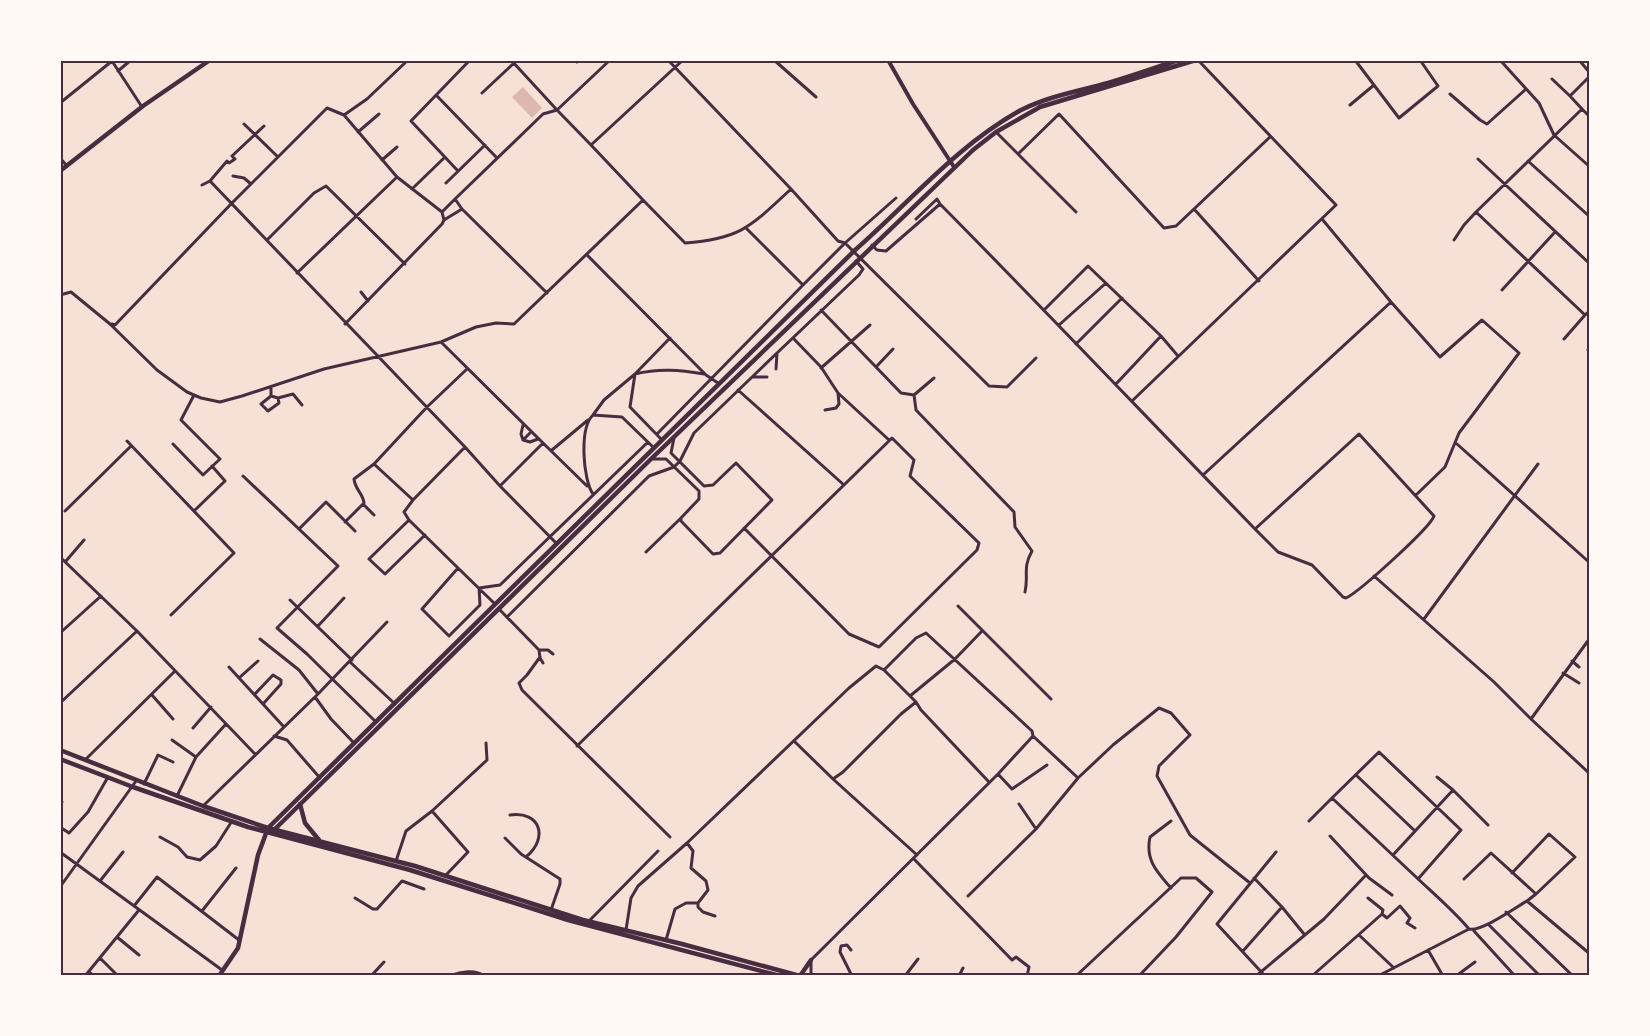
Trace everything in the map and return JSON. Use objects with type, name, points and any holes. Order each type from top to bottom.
[{"type":"main road","points":[[60,171],[142,107],[210,60]]},
{"type":"main road","points":[[269,830],[300,804],[718,383],[949,161],[995,126],[1030,106],[1052,97],[1107,83],[1178,60]]},
{"type":"main road","points":[[221,974],[238,948],[258,855],[269,830],[278,818],[954,167],[996,132],[1040,107],[1197,60]]},
{"type":"main road","points":[[60,750],[269,830],[410,870],[568,920],[780,976]]},
{"type":"main road","points":[[61,760],[232,821],[396,861],[589,921],[800,976],[811,960]]},
{"type":"main road","points":[[300,804],[304,823],[321,841]]},
{"type":"main road","points":[[255,824],[267,824],[278,818]]},
{"type":"street","points":[[118,70],[131,60]]},
{"type":"street","points":[[344,115],[366,99],[408,60]]},
{"type":"street","points":[[458,171],[411,121],[470,60]]},
{"type":"street","points":[[442,212],[543,114],[557,110],[610,60]]},
{"type":"street","points":[[507,617],[649,476],[674,467],[680,461],[694,433],[863,269],[854,251],[845,243],[838,241],[668,60]]},
{"type":"street","points":[[591,145],[683,60]]},
{"type":"street","points":[[774,60],[816,97]]},
{"type":"street","points":[[888,60],[954,167]]},
{"type":"street","points":[[1132,401],[1336,205],[1197,60]]},
{"type":"street","points":[[1355,60],[1399,118],[1438,86],[1419,60]]},
{"type":"street","points":[[1500,60],[1539,103],[1554,135],[1590,167]]},
{"type":"street","points":[[1570,96],[1590,74],[1579,60]]},
{"type":"street","points":[[60,104],[112,61],[142,107]]},
{"type":"street","points":[[482,93],[512,62],[685,243],[729,237],[746,228],[791,189]]},
{"type":"street","points":[[1552,79],[1590,117]]},
{"type":"street","points":[[1350,105],[1374,85]]},
{"type":"street","points":[[1450,94],[1487,124],[1526,89]]},
{"type":"street","points":[[437,96],[498,158]]},
{"type":"street","points":[[110,324],[115,325],[327,108],[344,115],[397,177],[442,212],[444,220]]},
{"type":"street","points":[[1454,240],[1476,212],[1582,109]]},
{"type":"street","points":[[358,132],[379,114]]},
{"type":"street","points":[[1018,154],[1059,114],[1164,228],[1176,226],[1270,137]]},
{"type":"street","points":[[244,124],[278,158]]},
{"type":"street","points":[[202,185],[210,181],[227,161],[230,164],[235,159],[232,156],[264,126]]},
{"type":"street","points":[[996,132],[1076,212]]},
{"type":"street","points":[[446,183],[485,145]]},
{"type":"street","points":[[382,160],[397,147]]},
{"type":"street","points":[[412,189],[444,158]]},
{"type":"street","points":[[60,159],[66,166]]},
{"type":"street","points":[[1478,159],[1590,264]]},
{"type":"street","points":[[1528,161],[1590,217]]},
{"type":"street","points":[[233,176],[244,178],[251,184]]},
{"type":"street","points":[[297,273],[397,177]]},
{"type":"street","points":[[210,181],[557,544]]},
{"type":"street","points":[[267,240],[314,193],[326,186],[405,264]]},
{"type":"street","points":[[657,434],[845,243],[896,198]]},
{"type":"street","points":[[455,199],[462,209],[548,293]]},
{"type":"street","points":[[60,296],[71,292],[110,324],[157,370],[194,395],[219,402],[324,369],[441,342],[476,327],[496,323],[514,324],[643,200]]},
{"type":"street","points":[[916,219],[937,200],[1059,325],[1076,344],[1116,384],[1255,529],[1278,552],[1312,565],[1343,597],[1351,596],[1374,576],[1434,519],[1434,515],[1359,434],[1255,529]]},
{"type":"street","points":[[872,245],[877,250],[886,251],[940,204]]},
{"type":"street","points":[[345,324],[405,264],[444,220],[462,209]]},
{"type":"street","points":[[1194,209],[1259,281]]},
{"type":"street","points":[[1476,212],[1585,315]]},
{"type":"street","points":[[1322,219],[1440,357],[1482,320],[1519,353],[1459,433],[1445,467],[1416,495]]},
{"type":"street","points":[[746,228],[803,285]]},
{"type":"street","points":[[1502,290],[1555,232]]},
{"type":"street","points":[[587,255],[706,375],[718,383]]},
{"type":"street","points":[[858,259],[989,386],[1007,387],[1036,358]]},
{"type":"street","points":[[1044,310],[1088,266],[1161,336],[1178,356]]},
{"type":"street","points":[[1059,325],[1106,283]]},
{"type":"street","points":[[362,292],[368,301]]},
{"type":"street","points":[[1076,344],[1122,298]]},
{"type":"street","points":[[1203,475],[1391,302]]},
{"type":"street","points":[[821,310],[902,393],[914,395],[934,378]]},
{"type":"street","points":[[1564,339],[1590,311]]},
{"type":"street","points":[[821,368],[870,324]]},
{"type":"street","points":[[1116,384],[1161,336]]},
{"type":"street","points":[[552,450],[589,419],[616,388],[635,374],[670,338]]},
{"type":"street","points":[[793,338],[821,368],[838,393],[889,440]]},
{"type":"street","points":[[441,342],[523,425],[552,450],[593,494]]},
{"type":"street","points":[[876,367],[893,349]]},
{"type":"street","points":[[776,369],[777,353]]},
{"type":"street","points":[[374,515],[363,504],[363,498],[355,488],[354,479],[374,464],[427,407],[467,369]]},
{"type":"street","points":[[635,374],[652,369],[681,370],[706,375]]},
{"type":"street","points":[[635,374],[630,407],[662,440]]},
{"type":"street","points":[[752,377],[767,377]]},
{"type":"street","points":[[270,387],[271,396]]},
{"type":"street","points":[[738,390],[844,484]]},
{"type":"street","points":[[825,410],[836,408],[839,404],[838,393]]},
{"type":"street","points":[[271,396],[278,398],[294,394],[302,405]]},
{"type":"street","points":[[172,444],[203,475],[219,459],[181,420],[194,395]]},
{"type":"street","points":[[914,395],[916,410],[1014,512],[1016,527],[1032,551],[1025,564],[1027,582],[1025,592]]},
{"type":"street","points":[[271,396],[261,404],[268,411],[279,403],[278,398]]},
{"type":"street","points":[[593,415],[622,417],[654,448]]},
{"type":"street","points":[[588,487],[584,446],[589,419]]},
{"type":"street","points":[[523,425],[520,434],[523,440]]},
{"type":"street","points":[[523,440],[531,432]]},
{"type":"street","points":[[674,438],[671,453],[704,486],[713,485],[736,463],[772,500],[720,553],[713,554],[683,525],[681,518]]},
{"type":"street","points":[[577,746],[771,555],[892,438],[914,460],[910,476],[979,543],[977,550],[879,646],[849,634],[771,555],[744,528]]},
{"type":"street","points":[[523,440],[532,442],[538,439]]},
{"type":"street","points":[[127,441],[234,554],[171,615]]},
{"type":"street","points":[[479,588],[500,585],[648,442]]},
{"type":"street","points":[[500,486],[543,444]]},
{"type":"street","points":[[1456,444],[1590,562]]},
{"type":"street","points":[[65,512],[131,446]]},
{"type":"street","points":[[465,447],[412,500],[404,512],[409,520],[539,650],[543,663]]},
{"type":"street","points":[[646,552],[699,499],[699,491],[666,459],[651,459]]},
{"type":"street","points":[[374,464],[412,500]]},
{"type":"street","points":[[1424,619],[1538,464]]},
{"type":"street","points":[[194,510],[225,481],[212,466]]},
{"type":"street","points":[[243,476],[338,566],[277,628],[376,722]]},
{"type":"street","points":[[299,529],[326,502],[355,531]]},
{"type":"street","points":[[345,522],[363,504]]},
{"type":"street","points":[[409,520],[369,559],[385,574],[425,535]]},
{"type":"street","points":[[66,561],[84,540]]},
{"type":"street","points":[[60,557],[176,670],[255,754]]},
{"type":"street","points":[[458,568],[422,609],[449,636],[480,605],[479,588]]},
{"type":"street","points":[[1374,576],[1494,681],[1590,774]]},
{"type":"street","points":[[60,633],[100,596]]},
{"type":"street","points":[[318,626],[344,598]]},
{"type":"street","points":[[290,600],[395,704]]},
{"type":"street","points":[[958,606],[1051,699]]},
{"type":"street","points":[[203,806],[317,696],[387,622]]},
{"type":"street","points":[[60,703],[137,631]]},
{"type":"street","points":[[910,696],[955,659],[982,631]]},
{"type":"street","points":[[884,670],[916,638],[926,633],[1032,731],[1078,778]]},
{"type":"street","points":[[1531,719],[1590,638]]},
{"type":"street","points":[[260,639],[298,670],[331,719],[354,743]]},
{"type":"street","points":[[539,650],[548,650],[553,654]]},
{"type":"street","points":[[540,657],[519,682],[522,690],[670,837]]},
{"type":"street","points":[[239,678],[258,661]]},
{"type":"street","points":[[1572,661],[1579,667]]},
{"type":"street","points":[[626,930],[631,898],[638,886],[687,843],[849,688],[876,666],[884,670],[916,702],[989,782]]},
{"type":"street","points":[[229,667],[284,727]]},
{"type":"street","points":[[85,760],[176,670]]},
{"type":"street","points":[[1563,673],[1579,683]]},
{"type":"street","points":[[255,695],[273,675],[281,680],[281,684],[262,704]]},
{"type":"street","points":[[152,695],[173,719]]},
{"type":"street","points":[[833,778],[843,772],[916,702]]},
{"type":"street","points":[[193,728],[211,707]]},
{"type":"street","points":[[968,896],[1036,829],[1078,778],[1113,745],[1160,708],[1171,713],[1190,735],[1159,766],[1157,776],[1190,835],[1250,883]]},
{"type":"street","points":[[177,796],[196,757],[226,724]]},
{"type":"street","points":[[811,976],[811,960],[998,774],[1034,735]]},
{"type":"street","points":[[274,736],[287,740],[320,778]]},
{"type":"street","points":[[172,740],[196,757]]},
{"type":"street","points":[[794,741],[915,857],[1012,960],[1016,957],[1029,967],[1026,976]]},
{"type":"street","points":[[396,861],[406,831],[432,811],[487,760],[486,742]]},
{"type":"street","points":[[1309,821],[1379,752],[1461,830],[1418,879]]},
{"type":"street","points":[[144,784],[158,755],[174,762]]},
{"type":"street","points":[[998,774],[1012,789],[1047,765]]},
{"type":"street","points":[[1356,775],[1415,831]]},
{"type":"street","points":[[60,827],[69,833],[88,812],[108,777]]},
{"type":"street","points":[[1437,777],[1488,825]]},
{"type":"street","points":[[60,887],[136,781]]},
{"type":"street","points":[[1393,855],[1453,790]]},
{"type":"street","points":[[1332,798],[1457,915],[1515,976]]},
{"type":"street","points":[[1019,804],[1036,829]]},
{"type":"street","points":[[432,811],[468,852],[445,876]]},
{"type":"street","points":[[510,815],[520,814],[530,817],[537,823],[538,841],[535,849],[527,856]]},
{"type":"street","points":[[1171,820],[1150,837],[1148,848],[1154,870],[1171,888]]},
{"type":"street","points":[[160,837],[178,847],[187,857],[201,860],[216,846],[232,821]]},
{"type":"street","points":[[1378,976],[1428,950],[1488,924],[1527,901],[1575,857],[1549,834],[1512,873]]},
{"type":"street","points":[[1330,836],[1366,875],[1392,895]]},
{"type":"street","points":[[505,838],[521,854],[560,879],[551,910]]},
{"type":"street","points":[[687,843],[693,851],[691,868],[706,880],[708,890],[698,903]]},
{"type":"street","points":[[589,921],[658,851]]},
{"type":"street","points":[[60,852],[221,974]]},
{"type":"street","points":[[100,881],[123,852]]},
{"type":"street","points":[[1265,976],[1217,924],[1276,852]]},
{"type":"street","points":[[1464,879],[1491,854],[1536,894]]},
{"type":"street","points":[[202,911],[236,868]]},
{"type":"street","points":[[1256,976],[1324,919],[1366,875]]},
{"type":"street","points":[[134,906],[157,877],[240,940]]},
{"type":"street","points":[[1076,976],[1181,878],[1196,878],[1212,892],[1176,937],[1139,976]]},
{"type":"street","points":[[1254,878],[1304,934]]},
{"type":"street","points":[[355,898],[377,909],[402,882],[424,889]]},
{"type":"street","points":[[1368,898],[1383,910],[1382,914],[1387,918],[1400,906],[1410,918],[1407,923],[1415,928]]},
{"type":"street","points":[[1527,901],[1590,954]]},
{"type":"street","points":[[666,940],[675,909],[686,903],[698,903]]},
{"type":"street","points":[[698,903],[698,907],[704,912],[716,916]]},
{"type":"street","points":[[1243,951],[1282,908]]},
{"type":"street","points":[[85,976],[139,910]]},
{"type":"street","points":[[1506,912],[1573,976]]},
{"type":"street","points":[[1312,976],[1382,914]]},
{"type":"street","points":[[1488,924],[1540,976]]},
{"type":"street","points":[[1359,935],[1394,968]]},
{"type":"street","points":[[117,937],[139,955]]},
{"type":"street","points":[[834,938],[842,946],[847,945],[851,950]]},
{"type":"street","points":[[842,946],[840,952],[852,976]]},
{"type":"street","points":[[1428,950],[1443,976]]},
{"type":"street","points":[[100,958],[118,976]]},
{"type":"street","points":[[905,976],[918,959]]},
{"type":"street","points":[[371,976],[384,962]]},
{"type":"street","points":[[1456,976],[1475,962]]},
{"type":"street","points":[[958,976],[963,968]]},
{"type":"street","points":[[448,976],[469,971],[481,973],[484,976]]},
{"type":"street","points":[[89,972],[94,976]]},
{"type":"shaded area","points":[[523,87],[542,108],[532,118],[512,97]]}]
